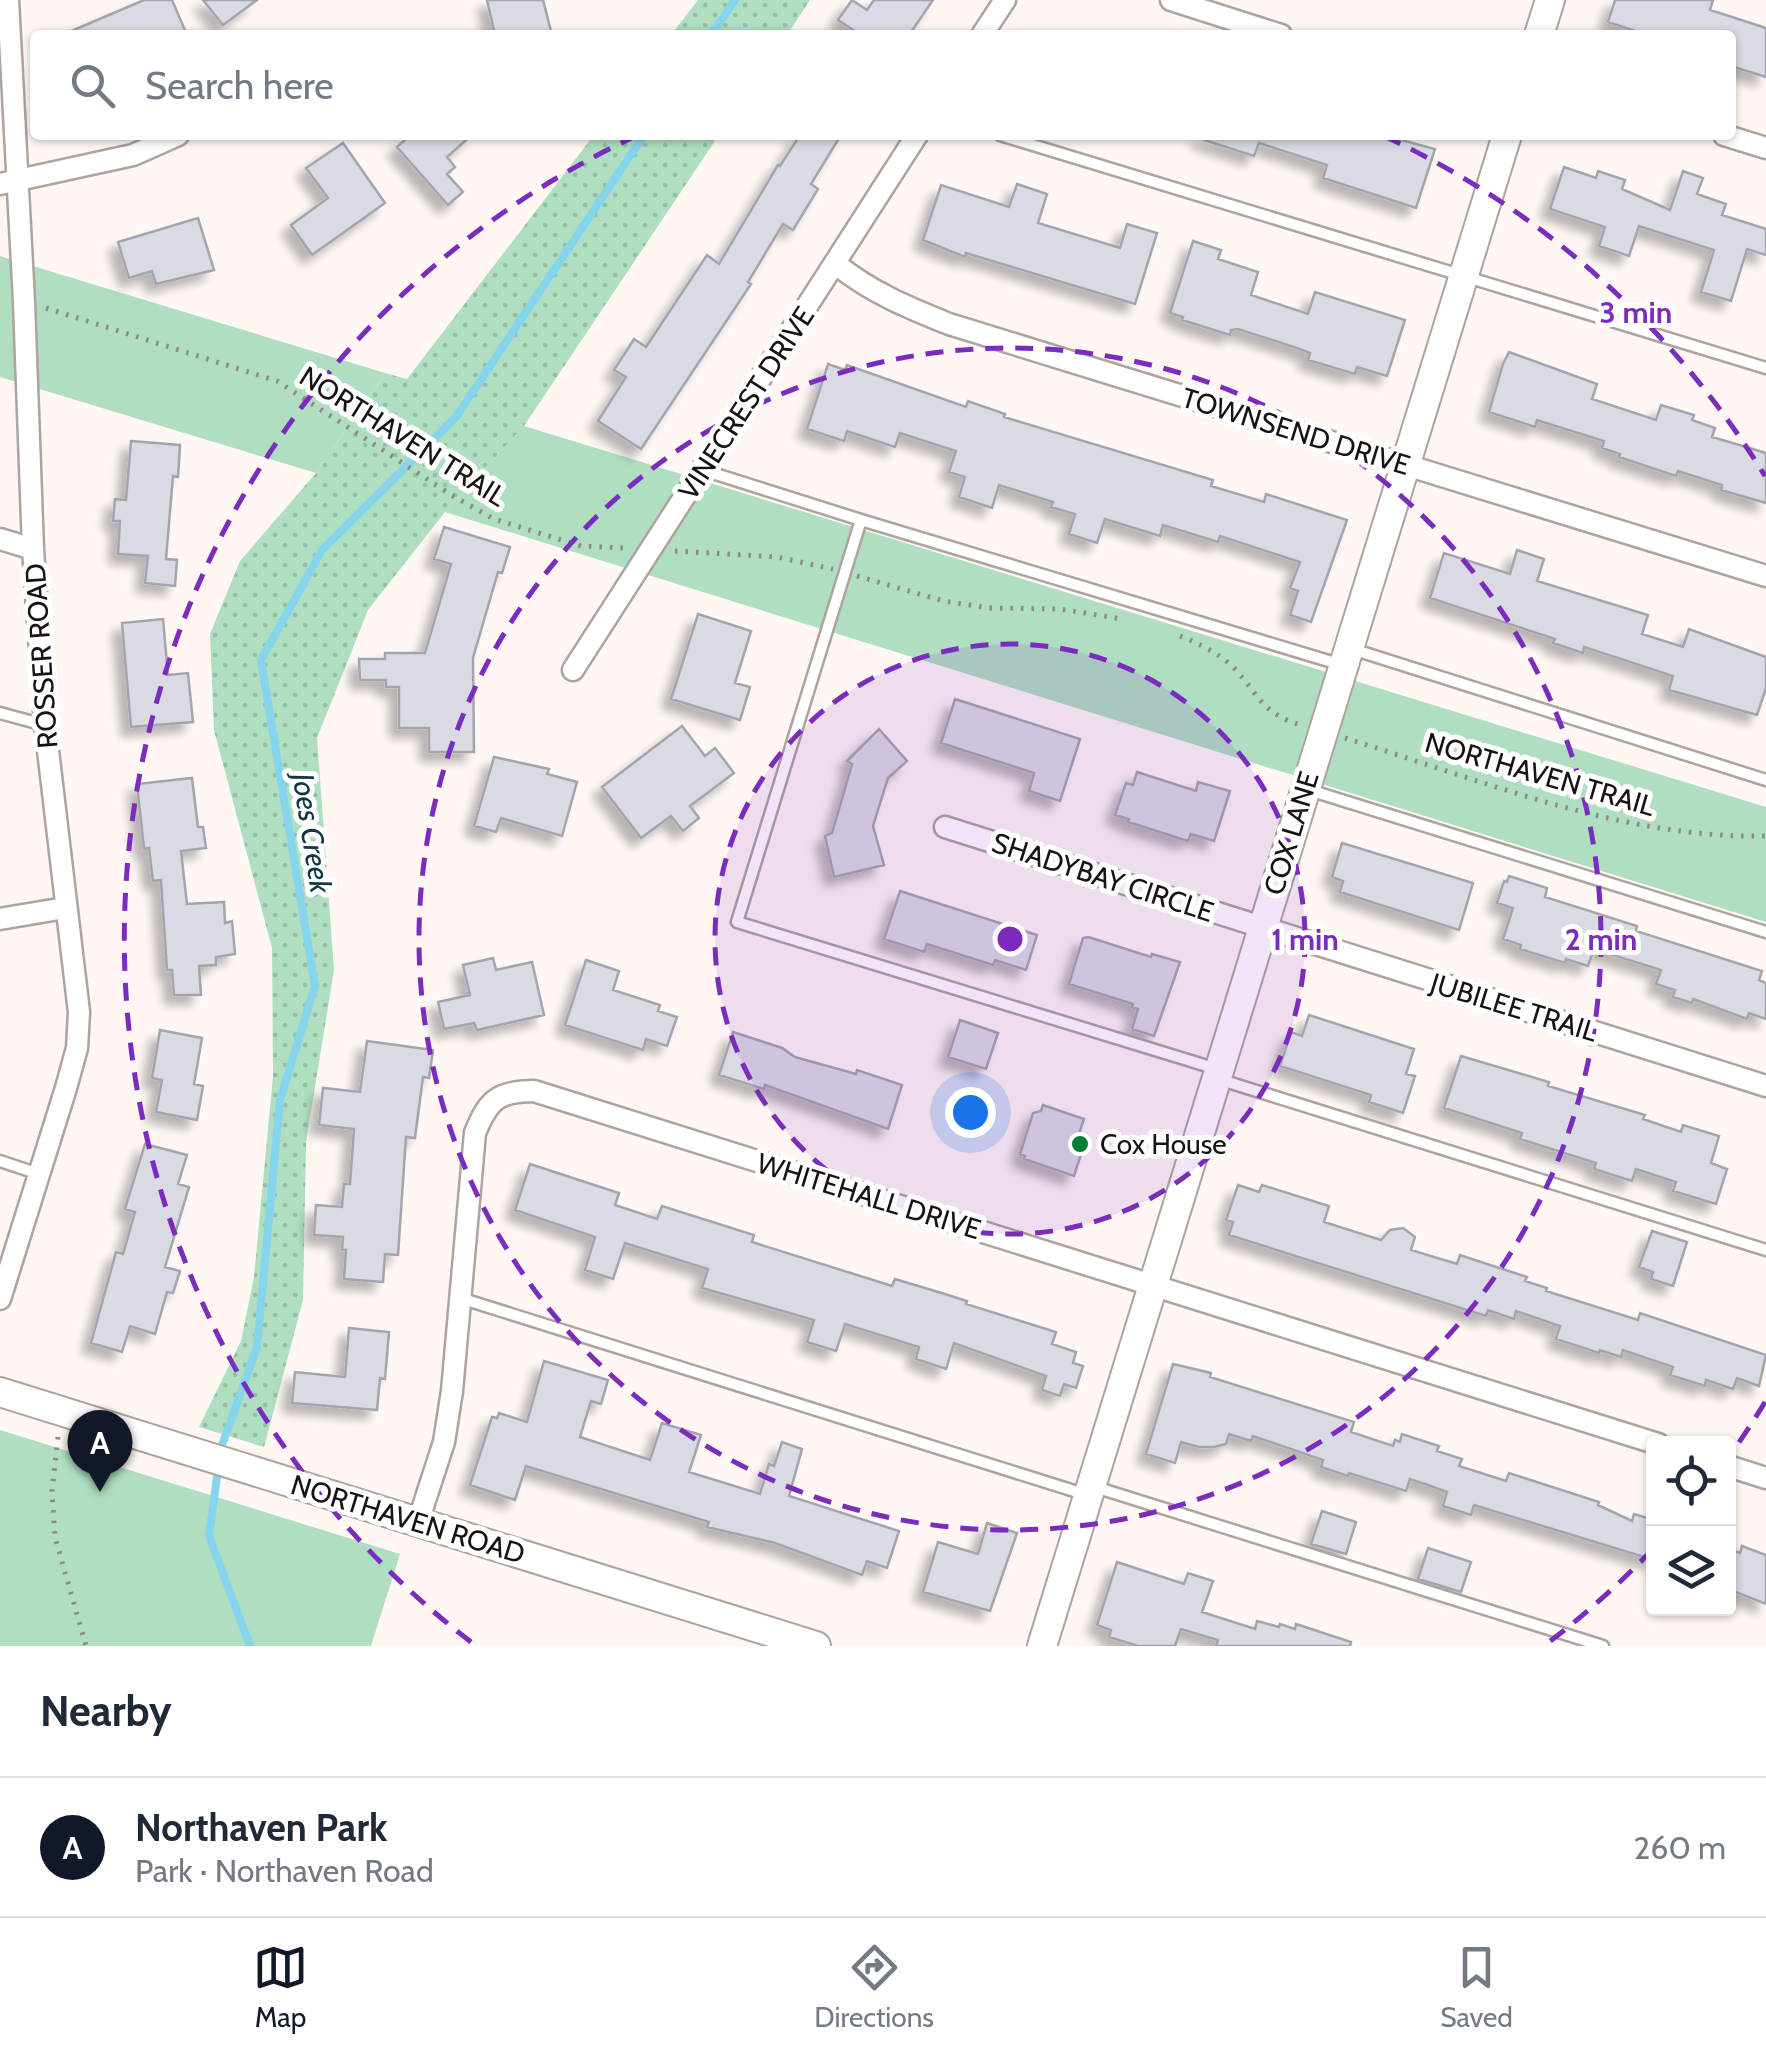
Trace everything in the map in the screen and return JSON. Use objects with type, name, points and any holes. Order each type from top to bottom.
[{"type":"street","name":"ROSSER ROAD","points":[[0,1299],[76,1048],[76,978],[45,725],[33,549],[24,302],[8,182],[8,0]]},
{"type":"street","points":[[985,30],[1005,0]]},
{"type":"street","points":[[1171,0],[1264,30]]},
{"type":"street","points":[[1540,30],[1550,0]]},
{"type":"street","points":[[1736,139],[1766,148]]},
{"type":"street","points":[[8,182],[133,155],[167,140]]},
{"type":"street","name":"VINECREST DRIVE","points":[[573,670],[914,140]]},
{"type":"street","name":"COX LANE","points":[[1042,1646],[1505,140]]},
{"type":"street","name":"TOWNSEND DRIVE","points":[[836,264],[898,304],[949,324],[1766,576]]},
{"type":"street","points":[[0,539],[33,549]]},
{"type":"street","name":"SHADYBAY CIRCLE","points":[[945,827],[1261,928]]},
{"type":"street","points":[[0,919],[65,908]]},
{"type":"street","name":"JUBILEE TRAIL","points":[[1261,928],[1766,1086]]},
{"type":"street","name":"WHITEHALL DRIVE","points":[[418,1522],[444,1442],[452,1391],[475,1134],[485,1109],[514,1090],[534,1090],[1646,1440]]},
{"type":"street","name":"NORTHAVEN ROAD","points":[[0,1392],[816,1646]]},
{"type":"street","points":[[1736,1469],[1766,1478]]},
{"type":"lane","points":[[1017,140],[1766,368]]},
{"type":"lane","points":[[702,470],[861,520],[1766,780]]},
{"type":"lane","points":[[861,520],[738,922],[1766,1250]]},
{"type":"lane","points":[[0,713],[45,725]]},
{"type":"lane","points":[[1304,788],[1766,932]]},
{"type":"lane","points":[[0,1162],[39,1174]]},
{"type":"lane","points":[[460,1298],[1603,1646]]},
{"type":"path","name":"NORTHAVEN TRAIL","points":[[24,302],[254,372],[319,407],[453,496],[494,519],[538,535],[581,546],[777,557],[810,562],[944,602],[989,608],[1060,609],[1129,620]]},
{"type":"path","points":[[1168,632],[1207,647],[1235,670],[1274,716],[1292,722]]},
{"type":"path","name":"NORTHAVEN TRAIL","points":[[1364,744],[1613,820],[1690,834],[1766,836]]},
{"type":"path","points":[[58,1437],[52,1490],[54,1537],[86,1646]]},
{"type":"green space","points":[[698,0],[810,0],[790,30],[675,30]]},
{"type":"green space","points":[[590,140],[716,140],[524,426],[445,512],[368,610],[317,738],[334,970],[306,1142],[303,1300],[264,1447],[199,1427],[241,1341],[254,1277],[273,1076],[272,948],[214,730],[210,634],[240,561],[316,473],[385,373],[407,379]]},
{"type":"green space","points":[[0,256],[385,373],[316,473],[0,377]]},
{"type":"green space","points":[[524,426],[1766,807],[1766,922],[445,512]]},
{"type":"green space","points":[[0,1430],[400,1554],[371,1646],[0,1646]]},
{"type":"building","points":[[144,0],[172,0],[185,30],[74,30]]},
{"type":"building","points":[[203,0],[257,0],[223,25]]},
{"type":"building","points":[[487,0],[543,0],[551,30],[494,30]]},
{"type":"building","points":[[852,0],[867,10],[874,0],[933,0],[912,30],[853,30],[838,20]]},
{"type":"building","points":[[1615,0],[1713,0],[1710,10],[1766,28],[1766,77],[1736,68],[1736,30],[1632,30],[1608,22]]},
{"type":"building","points":[[405,140],[466,140],[447,157],[455,167],[447,174],[463,192],[448,205],[397,147]]},
{"type":"building","points":[[797,140],[838,140],[811,184],[818,189],[793,230],[783,224],[748,282],[751,284],[641,449],[598,421],[626,377],[614,370],[634,339],[646,347],[707,255],[719,264]]},
{"type":"building","points":[[1204,140],[1402,140],[1435,149],[1416,208],[1323,178],[1327,165],[1259,143],[1254,156]]},
{"type":"building","points":[[343,143],[385,203],[312,255],[291,225],[328,198],[306,168]]},
{"type":"building","points":[[1564,167],[1596,178],[1598,171],[1625,180],[1622,189],[1670,210],[1683,171],[1703,178],[1697,194],[1726,204],[1722,215],[1766,229],[1766,255],[1747,249],[1731,301],[1701,292],[1714,250],[1639,226],[1629,256],[1599,246],[1605,227],[1550,209]]},
{"type":"building","points":[[1017,184],[1047,194],[1038,223],[1120,248],[1127,224],[1157,233],[1135,304],[966,253],[965,257],[923,240],[941,185],[1009,207]]},
{"type":"building","points":[[198,218],[214,270],[156,284],[152,271],[129,278],[118,242]]},
{"type":"building","points":[[1193,241],[1221,250],[1218,259],[1258,272],[1251,295],[1308,314],[1315,292],[1405,320],[1387,376],[1357,367],[1355,374],[1308,360],[1310,353],[1297,348],[1238,329],[1231,330],[1230,335],[1170,313]]},
{"type":"building","points":[[1509,352],[1597,384],[1592,399],[1656,420],[1661,405],[1694,415],[1692,420],[1715,428],[1712,437],[1766,453],[1766,503],[1721,490],[1722,485],[1678,471],[1676,476],[1619,457],[1620,454],[1602,448],[1604,441],[1537,420],[1535,427],[1489,412]]},
{"type":"building","points":[[828,364],[845,370],[847,365],[966,407],[968,401],[1005,414],[1004,417],[1213,480],[1211,486],[1264,502],[1266,494],[1347,520],[1311,622],[1290,615],[1298,591],[1290,588],[1300,562],[1220,536],[1218,542],[1163,525],[1160,536],[1105,519],[1097,543],[1069,534],[1075,514],[1051,507],[1053,502],[999,485],[992,508],[959,497],[965,477],[949,472],[956,451],[900,433],[895,447],[847,431],[844,441],[807,429]]},
{"type":"building","points":[[131,441],[180,445],[178,477],[173,476],[166,559],[177,560],[175,586],[145,583],[148,556],[118,554],[120,521],[113,521],[115,499],[126,500]]},
{"type":"building","points":[[444,527],[510,547],[502,573],[498,572],[473,658],[474,752],[429,752],[429,728],[399,728],[399,687],[386,687],[386,680],[360,680],[359,659],[385,659],[385,653],[425,653],[451,564],[434,559]]},
{"type":"building","points":[[1517,550],[1544,559],[1537,581],[1648,615],[1642,634],[1683,647],[1689,629],[1766,657],[1766,688],[1757,715],[1669,690],[1673,676],[1584,647],[1583,653],[1553,643],[1555,639],[1430,598],[1444,553],[1510,574]]},
{"type":"building","points":[[698,614],[751,631],[735,683],[750,687],[740,720],[671,699]]},
{"type":"building","points":[[163,619],[168,675],[188,673],[193,722],[131,727],[122,623]]},
{"type":"building","points":[[955,699],[1080,739],[1060,801],[1029,791],[1034,773],[941,743]]},
{"type":"building","points":[[682,726],[705,756],[715,748],[734,773],[690,806],[699,818],[683,831],[671,816],[641,838],[602,787]]},
{"type":"building","points":[[879,729],[907,761],[888,778],[873,826],[884,865],[834,877],[825,836],[832,833],[852,764],[847,761]]},
{"type":"building","points":[[494,757],[549,769],[547,774],[577,782],[562,836],[501,818],[496,832],[474,826]]},
{"type":"building","points":[[1137,772],[1196,791],[1198,782],[1230,791],[1214,841],[1191,834],[1188,841],[1115,815],[1126,783],[1133,785]]},
{"type":"building","points":[[192,778],[198,827],[203,827],[206,848],[181,851],[187,904],[224,902],[225,923],[232,921],[235,954],[216,957],[216,965],[199,966],[201,995],[174,995],[172,970],[167,970],[161,880],[153,881],[149,848],[144,849],[137,784]]},
{"type":"building","points":[[1342,843],[1473,883],[1459,930],[1340,892],[1343,881],[1332,877]]},
{"type":"building","points":[[1509,876],[1547,888],[1545,897],[1762,971],[1759,980],[1766,983],[1766,1019],[1749,1013],[1747,1019],[1693,999],[1692,1003],[1673,997],[1675,990],[1656,984],[1661,970],[1594,949],[1588,966],[1520,949],[1521,945],[1503,939],[1513,908],[1497,903]]},
{"type":"building","points":[[900,891],[1037,935],[1026,970],[995,960],[993,965],[927,944],[924,952],[884,939]]},
{"type":"building","points":[[1083,938],[1180,962],[1154,1036],[1132,1029],[1138,1009],[1133,1004],[1069,984]]},
{"type":"building","points":[[493,958],[496,970],[532,962],[544,1015],[477,1030],[474,1023],[444,1029],[438,1002],[470,995],[463,965]]},
{"type":"building","points":[[586,960],[619,971],[613,990],[660,1005],[658,1011],[677,1017],[667,1046],[646,1039],[643,1050],[565,1025]]},
{"type":"building","points":[[1309,1015],[1414,1049],[1406,1074],[1415,1076],[1403,1113],[1369,1102],[1371,1095],[1280,1066],[1291,1032],[1302,1036]]},
{"type":"building","points":[[960,1020],[998,1033],[986,1069],[948,1057]]},
{"type":"building","points":[[160,1030],[202,1038],[194,1084],[203,1086],[197,1120],[156,1112],[162,1080],[152,1078]]},
{"type":"building","points":[[733,1032],[782,1048],[795,1057],[856,1074],[857,1070],[902,1085],[888,1129],[765,1085],[764,1089],[719,1075]]},
{"type":"building","points":[[367,1041],[433,1050],[429,1078],[423,1077],[415,1138],[406,1137],[398,1255],[385,1254],[383,1282],[344,1279],[343,1237],[314,1235],[316,1205],[342,1207],[344,1184],[350,1184],[354,1129],[319,1125],[323,1088],[360,1092]]},
{"type":"building","points":[[1461,1056],[1645,1115],[1643,1119],[1681,1132],[1683,1125],[1719,1136],[1711,1163],[1727,1169],[1716,1204],[1673,1191],[1676,1182],[1636,1169],[1632,1181],[1594,1169],[1596,1163],[1520,1139],[1522,1133],[1444,1108]]},
{"type":"building","points":[[1043,1105],[1084,1119],[1076,1143],[1084,1145],[1074,1176],[1024,1159],[1020,1154],[1033,1113],[1041,1111]]},
{"type":"building","points":[[145,1144],[187,1155],[178,1184],[189,1187],[165,1267],[180,1271],[173,1293],[167,1292],[155,1334],[130,1326],[122,1352],[91,1343],[116,1252],[123,1254],[135,1212],[125,1209]]},
{"type":"building","points":[[530,1164],[619,1193],[615,1205],[657,1219],[662,1206],[754,1235],[752,1242],[892,1286],[895,1279],[1056,1332],[1052,1344],[1076,1352],[1073,1363],[1083,1366],[1076,1388],[1064,1384],[1060,1396],[1042,1390],[1046,1376],[954,1343],[946,1369],[916,1359],[919,1347],[845,1324],[836,1351],[807,1342],[814,1320],[702,1288],[708,1269],[625,1243],[613,1279],[585,1270],[595,1237],[515,1210]]},
{"type":"building","points":[[1238,1185],[1259,1192],[1262,1185],[1329,1206],[1324,1222],[1381,1240],[1390,1230],[1403,1228],[1415,1237],[1411,1250],[1457,1264],[1460,1255],[1527,1277],[1525,1281],[1547,1288],[1546,1291],[1638,1320],[1640,1313],[1766,1355],[1759,1386],[1737,1378],[1733,1389],[1706,1380],[1705,1386],[1670,1375],[1673,1367],[1623,1350],[1621,1357],[1556,1339],[1560,1326],[1516,1311],[1514,1319],[1488,1310],[1486,1316],[1229,1235],[1233,1222],[1226,1220]]},
{"type":"building","points":[[1652,1231],[1687,1242],[1673,1286],[1651,1279],[1653,1272],[1639,1267]]},
{"type":"building","points":[[349,1328],[389,1332],[385,1379],[380,1378],[377,1410],[292,1403],[295,1372],[345,1377]]},
{"type":"building","points":[[544,1361],[608,1380],[601,1404],[591,1401],[580,1437],[650,1460],[662,1423],[701,1435],[689,1472],[760,1494],[769,1464],[774,1466],[782,1442],[802,1449],[789,1496],[899,1531],[887,1568],[867,1561],[862,1575],[775,1543],[707,1527],[709,1522],[526,1466],[515,1500],[470,1485],[492,1417],[497,1418],[499,1413],[527,1422]]},
{"type":"building","points":[[1173,1364],[1211,1373],[1210,1377],[1354,1422],[1351,1432],[1393,1446],[1395,1440],[1400,1442],[1402,1434],[1439,1446],[1437,1451],[1462,1459],[1459,1466],[1506,1481],[1509,1473],[1599,1502],[1598,1505],[1632,1521],[1634,1514],[1646,1518],[1646,1558],[1474,1505],[1471,1515],[1443,1506],[1447,1492],[1428,1485],[1410,1479],[1406,1491],[1349,1473],[1348,1476],[1321,1467],[1323,1460],[1253,1436],[1251,1441],[1229,1434],[1226,1444],[1214,1447],[1181,1442],[1175,1463],[1146,1454]]},
{"type":"building","points":[[1322,1511],[1356,1522],[1346,1554],[1311,1544]]},
{"type":"building","points":[[987,1523],[1017,1533],[990,1611],[923,1592],[938,1542],[978,1554]]},
{"type":"building","points":[[1742,1546],[1766,1555],[1766,1604],[1736,1592],[1736,1552],[1740,1553]]},
{"type":"building","points":[[1428,1548],[1471,1562],[1461,1592],[1418,1579]]},
{"type":"building","points":[[1117,1562],[1184,1584],[1188,1573],[1213,1581],[1202,1612],[1255,1629],[1257,1621],[1295,1629],[1296,1624],[1351,1642],[1350,1646],[1216,1646],[1218,1640],[1181,1629],[1175,1646],[1138,1646],[1109,1637],[1111,1630],[1097,1625]]},
{"type":"waterway","name":"Joes Creek","points":[[714,30],[735,0]]},
{"type":"waterway","name":"Joes Creek","points":[[250,1646],[209,1536],[221,1448],[257,1347],[280,1100],[315,986],[261,660],[322,550],[456,417],[641,140]]},
{"type":"place","name":"Cox House","points":[[1080,1144]]},
{"type":"place","name":"Northaven Park","points":[[100,1492]]}]
